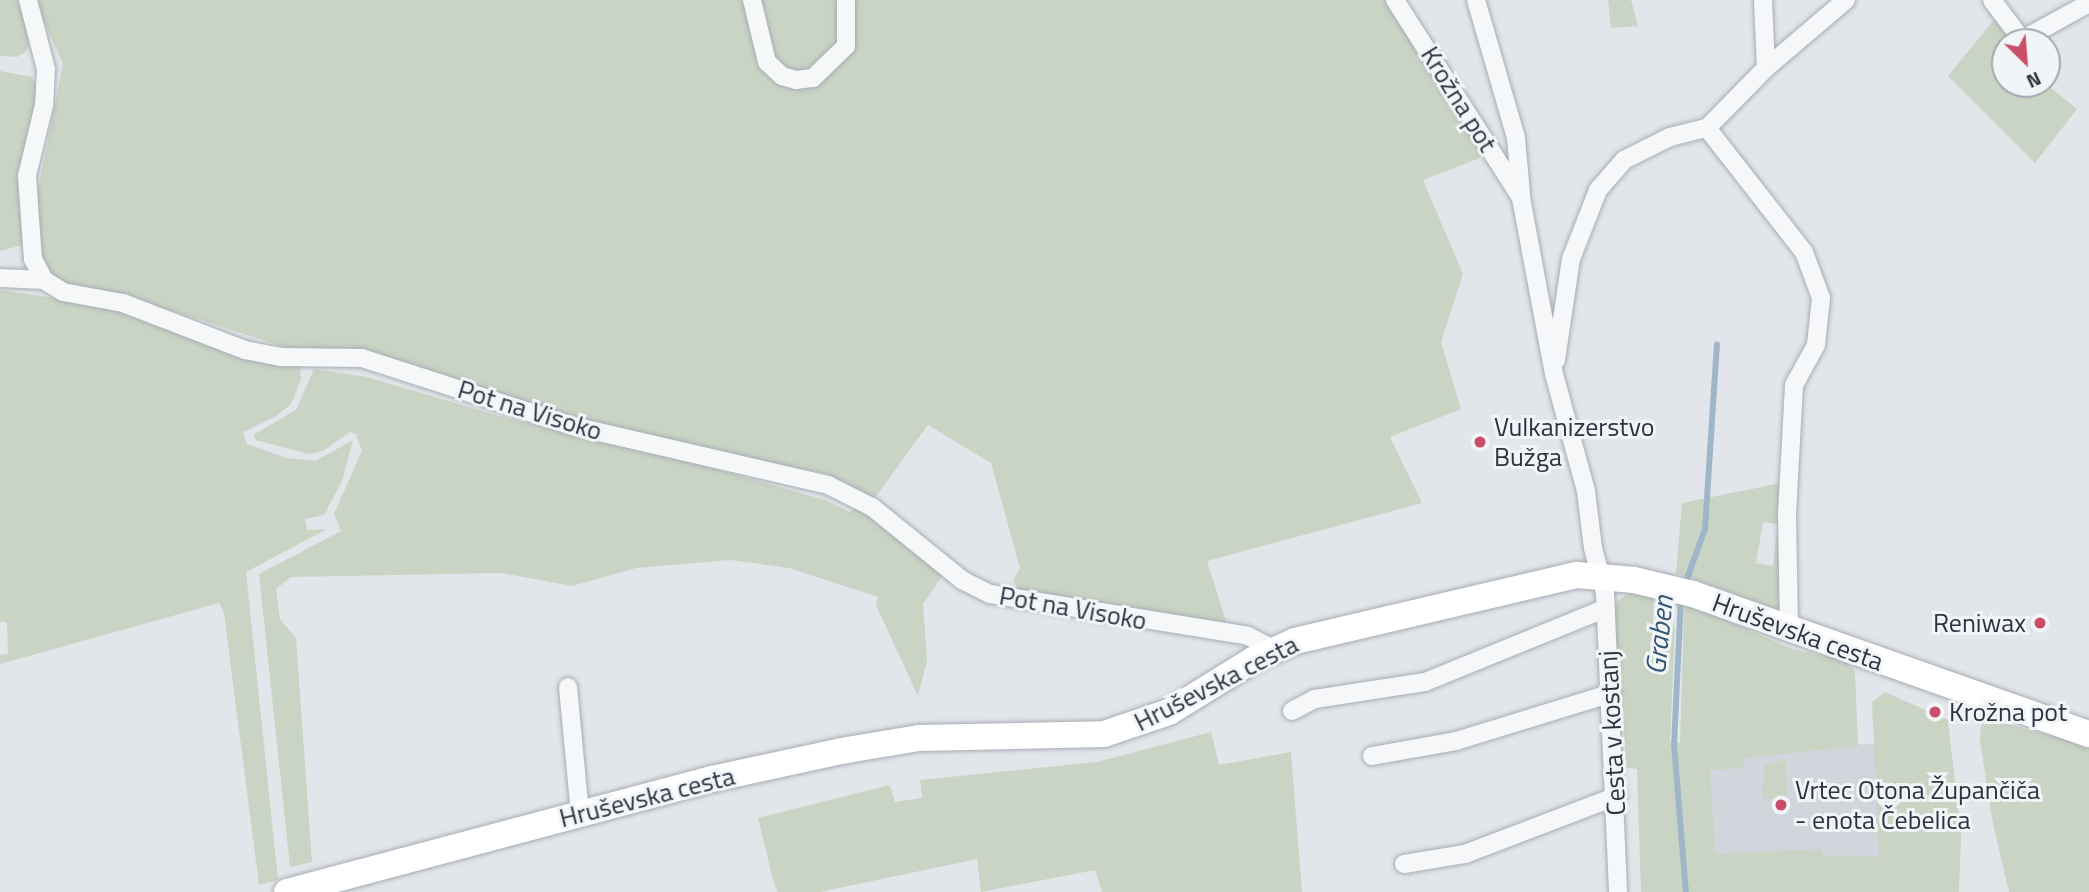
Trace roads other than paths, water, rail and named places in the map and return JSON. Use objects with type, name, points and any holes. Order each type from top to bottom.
[{"type":"street","points":[[28,0],[46,69],[44,105],[27,176],[33,260],[44,280]]},
{"type":"street","points":[[752,0],[768,62],[782,76],[796,80],[813,78],[846,46],[846,0]]},
{"type":"street","name":"Krožna pot","points":[[1395,0],[1521,198]]},
{"type":"street","name":"Krožna pot","points":[[1476,0],[1516,138],[1521,198],[1554,374],[1587,491],[1600,576]]},
{"type":"street","points":[[1763,0],[1766,68]]},
{"type":"street","points":[[1789,630],[1787,513],[1794,385],[1816,345],[1821,298],[1804,252],[1707,128],[1766,68],[1846,0]]},
{"type":"street","points":[[1992,0],[2022,40],[2089,3]]},
{"type":"street","name":"Krožna pot","points":[[1554,374],[1571,259],[1598,190],[1624,160],[1670,137],[1707,128]]},
{"type":"street","points":[[0,278],[44,280]]},
{"type":"street","name":"Pot na Visoko","points":[[44,280],[63,292],[123,303],[245,349],[279,357],[362,358],[573,426],[828,485],[872,507],[962,580],[990,594],[1248,636],[1274,649]]},
{"type":"street","name":"Hruševska cesta","points":[[287,892],[580,813],[802,758],[896,741],[1104,734],[1169,712],[1274,649],[1317,634],[1547,580],[1600,576],[1684,592],[2089,734]]},
{"type":"street","name":"Cesta v kostanj","points":[[1600,576],[1612,694],[1618,892]]},
{"type":"street","points":[[1293,711],[1315,699],[1425,682],[1604,609]]},
{"type":"street","points":[[568,687],[580,813]]},
{"type":"street","points":[[1373,756],[1456,741],[1612,694]]},
{"type":"street","points":[[1404,864],[1465,854],[1617,796]]},
{"type":"waterway","name":"Graben","points":[[1684,587],[1705,529],[1717,344]]},
{"type":"waterway","name":"Graben","points":[[1681,597],[1674,744],[1686,892]]},
{"type":"place","name":"Vulkanizerstvo Bužga","points":[[1480,442]]},
{"type":"place","name":"Reniwax","points":[[2040,623]]},
{"type":"place","name":"Krožna pot","points":[[1935,712]]},
{"type":"place","name":"Vrtec Otona Župančiča - enota Čebelica","points":[[1781,805]]}]
